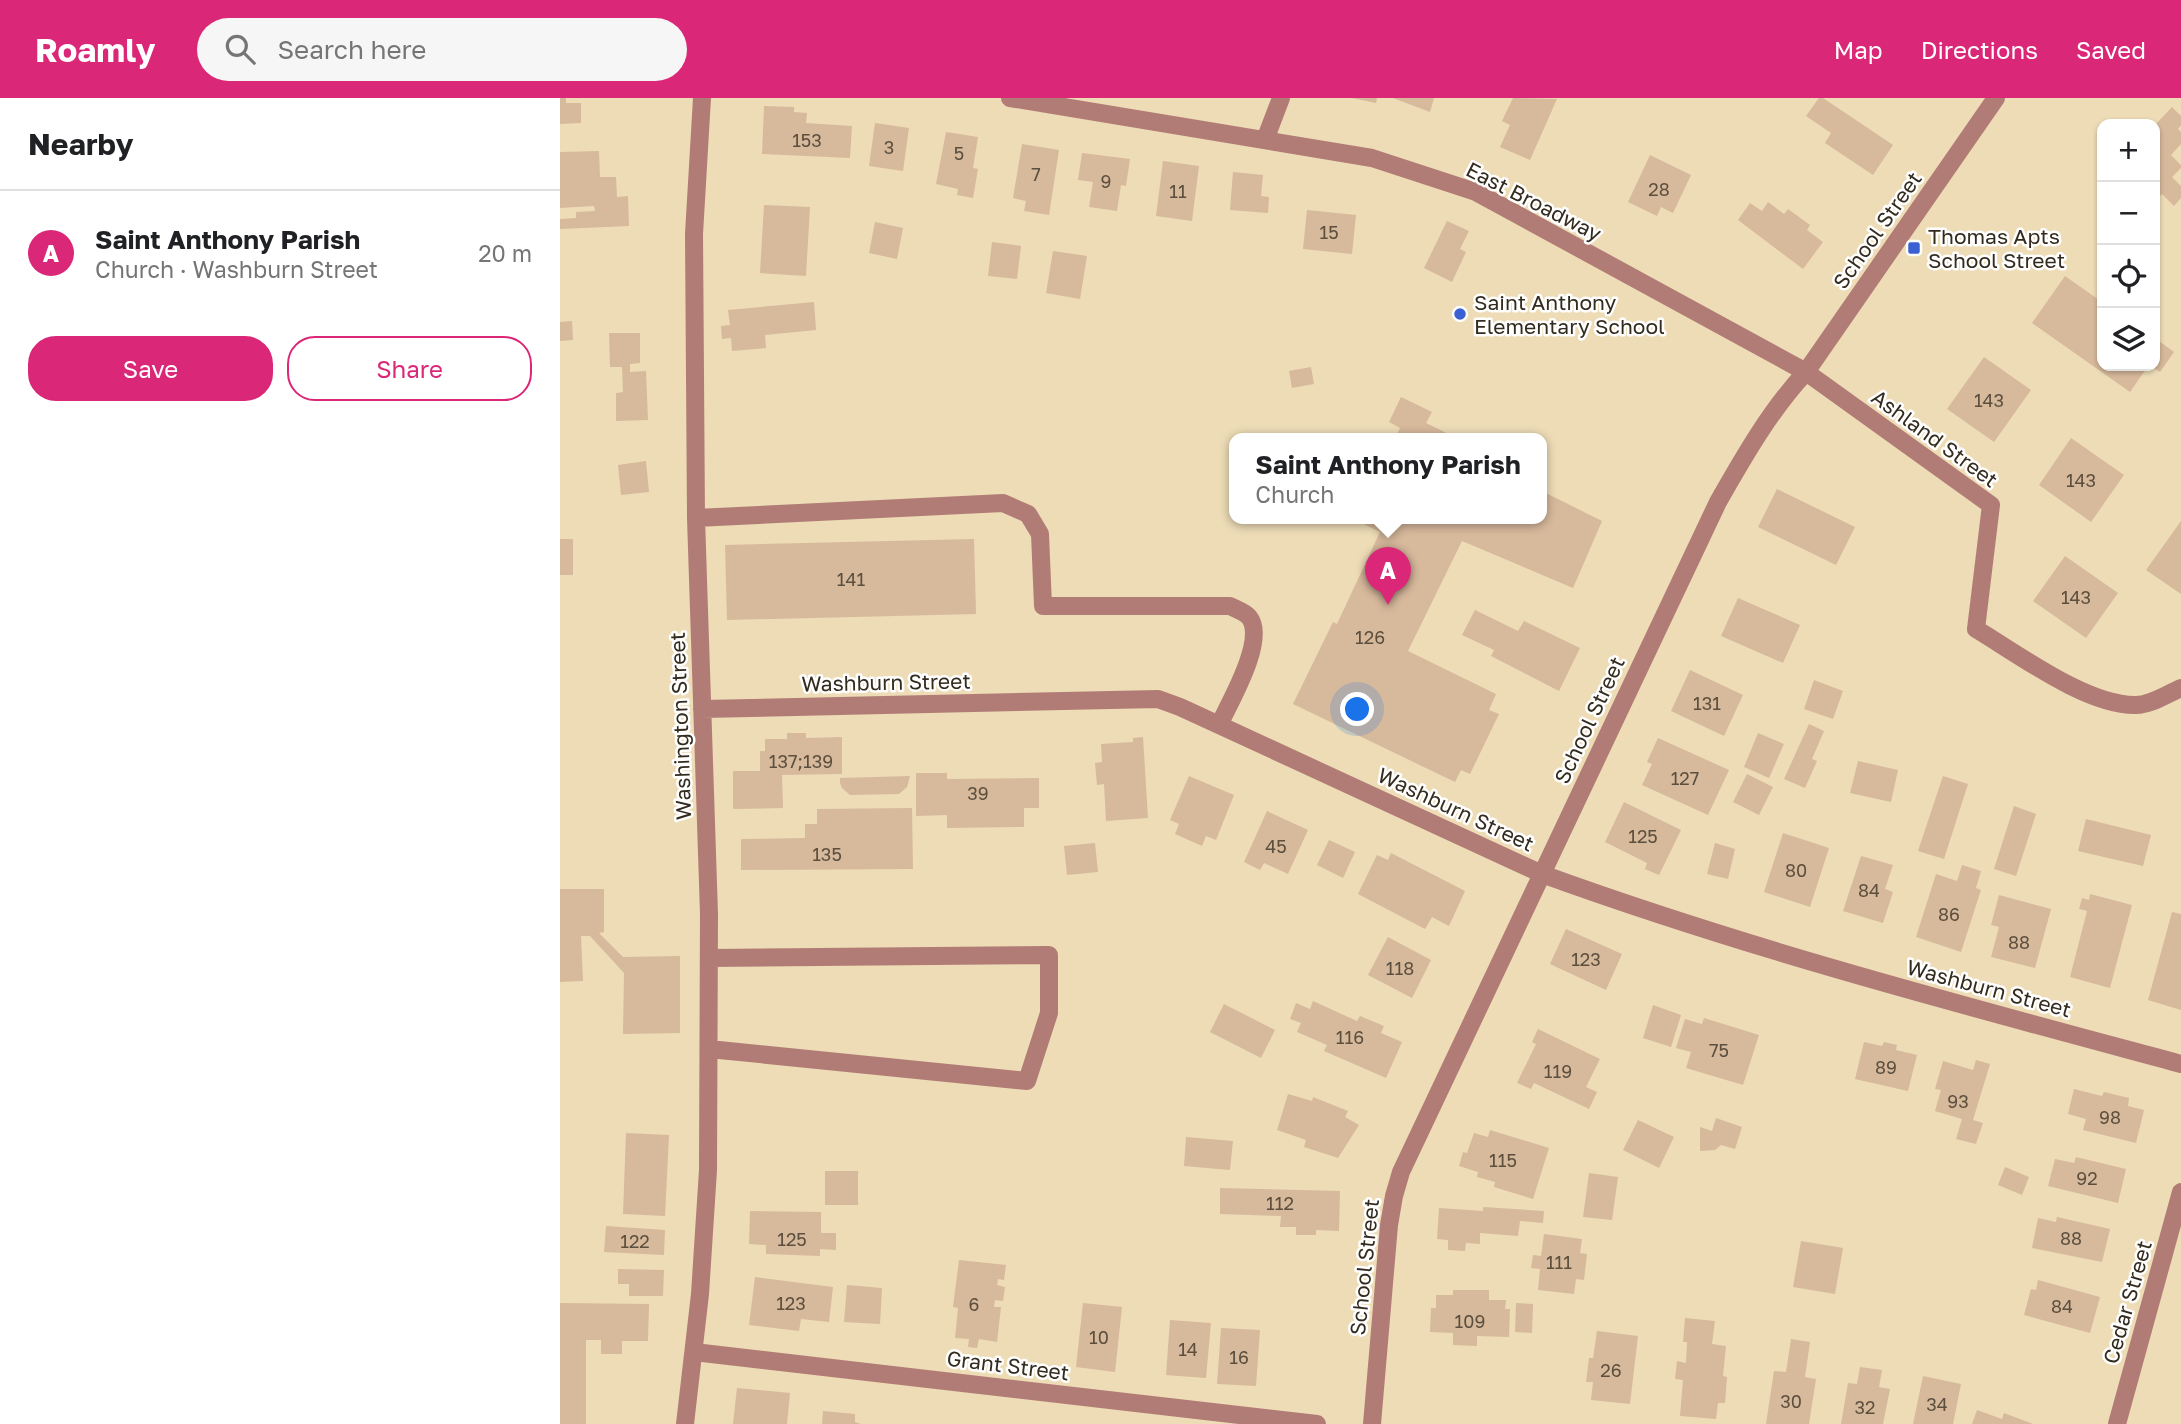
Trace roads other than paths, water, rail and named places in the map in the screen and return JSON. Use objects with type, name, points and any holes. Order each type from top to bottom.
[{"type":"street","name":"Washington Street","points":[[685,1424],[707,1199],[709,1049],[710,958],[696,518],[694,234],[702,98]]},
{"type":"street","name":"East Broadway","points":[[1010,98],[1372,158],[1476,192],[1806,372]]},
{"type":"street","points":[[1265,141],[1281,98]]},
{"type":"street","name":"School Street","points":[[1372,1424],[1389,1225],[1397,1184],[1542,873],[1718,502],[1773,414],[1806,372],[1996,98]]},
{"type":"street","name":"Ashland Street","points":[[1806,372],[1991,505],[1976,629],[2082,692],[2120,704],[2138,705],[2181,688]]},
{"type":"street","points":[[696,518],[1003,503],[1028,514],[1040,534],[1043,607],[1230,606],[1248,615],[1256,629],[1254,646],[1219,725]]},
{"type":"street","name":"Washburn Street","points":[[702,709],[1147,698],[1168,702],[1542,873],[1761,948],[2181,1064]]},
{"type":"street","points":[[709,1049],[1027,1081],[1049,1013],[1049,955],[710,958]]},
{"type":"street","name":"Cedar Street","points":[[2117,1424],[2181,1192]]},
{"type":"street","name":"Grant Street","points":[[694,1352],[1317,1424]]},
{"type":"place","name":"Thomas Apts School Street","points":[[1914,248]]},
{"type":"place","name":"Saint Anthony Elementary School","points":[[1460,314]]},
{"type":"place","name":"Saint Anthony Parish","points":[[1388,605]]}]
